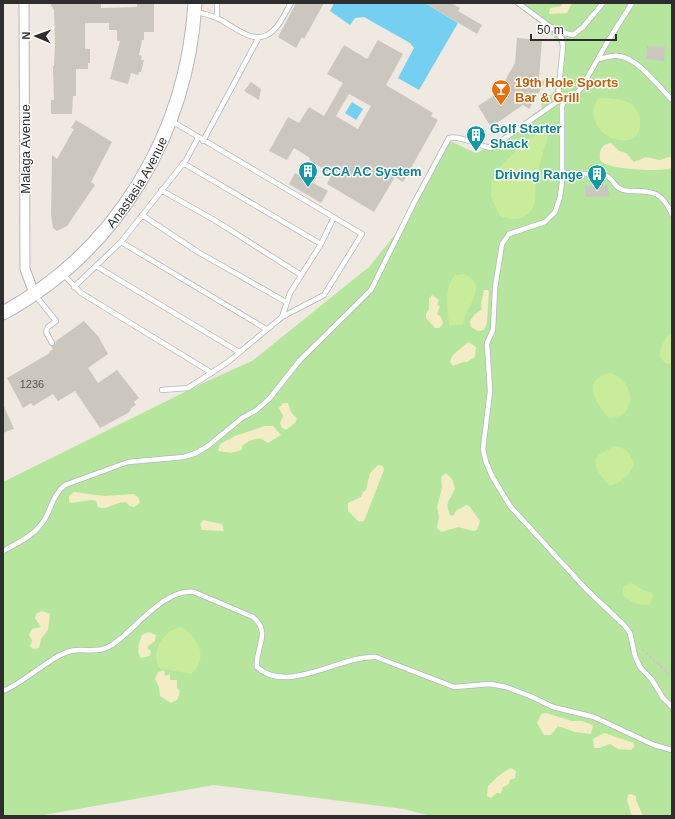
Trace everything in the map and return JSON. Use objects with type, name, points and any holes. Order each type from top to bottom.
[{"type":"street","name":"Malaga Avenue","points":[[24,3],[25,269],[34,294]]},
{"type":"street","name":"Anastasia Avenue","points":[[3,313],[34,294],[62,273],[99,238],[130,197],[152,159],[170,120],[186,70],[192,34],[194,7]]},
{"type":"lane","points":[[217,3],[217,18]]},
{"type":"lane","points":[[194,7],[250,35],[259,37],[268,35],[272,32],[291,3]]},
{"type":"lane","points":[[518,3],[556,31],[562,39],[564,47],[558,83],[558,96],[563,100]]},
{"type":"lane","points":[[556,31],[572,35],[584,27],[603,3]]},
{"type":"lane","points":[[3,551],[28,538],[37,530],[44,521],[58,490],[65,485],[128,462],[184,457],[196,453],[208,446],[242,418],[255,411],[269,399],[300,360],[371,290],[449,138],[456,136],[478,146],[491,148],[563,100],[575,95],[582,87],[632,3]]},
{"type":"lane","points":[[203,141],[242,72],[259,37]]},
{"type":"lane","points":[[599,59],[618,56],[628,59],[639,66],[672,100]]},
{"type":"lane","points":[[563,100],[563,173],[560,197],[555,212],[545,222],[509,234],[502,244],[495,288],[493,330],[487,343],[490,391],[483,449],[486,462],[492,476],[517,515],[598,602],[624,625],[630,633],[635,656],[640,667],[652,680],[663,698],[672,707]]},
{"type":"lane","points":[[162,390],[188,388],[212,373],[282,317],[324,295],[362,234],[333,219],[170,120]]},
{"type":"lane","points":[[74,287],[121,242],[183,163],[198,138]]},
{"type":"lane","points":[[183,163],[321,244]]},
{"type":"lane","points":[[563,173],[605,175],[611,178],[615,186],[621,190],[647,191],[658,194],[665,201],[672,214]]},
{"type":"lane","points":[[161,190],[216,221],[301,275]]},
{"type":"lane","points":[[142,215],[198,252],[286,302]]},
{"type":"lane","points":[[282,317],[286,302],[321,244],[333,219]]},
{"type":"lane","points":[[121,242],[266,330]]},
{"type":"lane","points":[[96,266],[239,352]]},
{"type":"lane","points":[[62,273],[81,293],[212,373]]},
{"type":"lane","points":[[34,294],[56,321],[48,327],[46,332],[52,343]]},
{"type":"lane","points":[[3,691],[64,654],[82,650],[95,651],[113,645],[140,620],[166,601],[185,591],[194,592],[224,607],[252,617],[259,622],[262,629],[262,638],[256,659],[257,667],[263,673],[284,677],[301,675],[353,658],[376,657],[454,687],[490,684],[506,687],[553,707],[594,717],[654,745],[672,750]]},
{"type":"path","points":[[632,640],[672,677]]},
{"type":"green space","points":[[513,3],[672,3],[672,816],[431,816],[404,809],[214,785],[38,816],[3,816],[3,482],[201,384],[252,361],[369,267],[407,220],[450,141],[476,153],[485,149],[542,108],[541,104],[546,95],[551,95],[555,90],[560,65],[561,50],[559,44],[549,31]]},
{"type":"green space","points":[[605,98],[623,100],[631,104],[639,114],[639,132],[633,138],[629,140],[621,140],[613,138],[606,135],[600,129],[596,123],[594,107],[598,99]]},
{"type":"green space","points":[[538,133],[544,133],[547,136],[547,141],[536,180],[535,199],[532,210],[528,214],[515,219],[500,216],[491,197],[491,184],[495,172],[522,145]]},
{"type":"green space","points":[[464,274],[472,279],[476,290],[463,324],[449,326],[447,299],[449,287],[455,275]]},
{"type":"green space","points":[[670,334],[672,335],[672,363],[667,364],[660,358],[660,355],[661,348]]},
{"type":"green space","points":[[611,373],[619,377],[625,383],[629,390],[630,398],[626,412],[619,416],[609,418],[595,398],[593,386],[596,380],[601,376]]},
{"type":"green space","points":[[614,446],[625,449],[634,464],[631,471],[625,478],[610,486],[599,473],[596,461],[600,454]]},
{"type":"green space","points":[[631,583],[652,593],[653,596],[650,604],[644,605],[636,603],[628,600],[623,595],[623,587]]},
{"type":"green space","points":[[181,627],[193,636],[200,649],[200,662],[191,674],[159,668],[157,661],[160,642],[169,632]]},
{"type":"sand","points":[[563,3],[572,3],[567,13],[549,14],[550,8],[561,6]]},
{"type":"sand","points":[[611,143],[619,151],[626,153],[634,162],[646,157],[660,160],[672,156],[672,168],[646,170],[622,168],[604,163],[600,160],[601,148]]},
{"type":"sand","points":[[484,290],[488,290],[489,292],[487,322],[484,330],[478,331],[471,327],[470,321],[474,315],[482,309],[481,304]]},
{"type":"sand","points":[[432,295],[439,300],[437,304],[440,307],[437,314],[441,317],[443,324],[439,328],[435,328],[426,318],[426,314],[429,309],[429,299]]},
{"type":"sand","points":[[468,342],[476,347],[475,357],[467,362],[453,366],[450,362],[452,356]]},
{"type":"sand","points":[[283,403],[288,403],[291,412],[297,419],[295,423],[286,430],[282,428],[280,423],[283,416],[279,408]]},
{"type":"sand","points":[[265,426],[273,426],[281,435],[268,443],[260,438],[249,441],[242,446],[242,450],[231,453],[218,451],[220,444],[235,436]]},
{"type":"sand","points":[[378,465],[383,466],[384,470],[364,521],[359,522],[348,511],[348,503],[361,497],[363,492],[366,490],[370,473]]},
{"type":"sand","points":[[446,473],[452,479],[455,488],[448,502],[448,510],[450,515],[453,516],[456,511],[466,505],[469,506],[480,521],[477,530],[474,531],[458,527],[441,532],[437,528],[439,517],[437,507],[442,488],[441,477]]},
{"type":"sand","points":[[74,492],[105,496],[134,494],[138,497],[140,503],[134,507],[125,502],[121,502],[101,508],[98,507],[96,501],[92,500],[71,503],[69,501],[69,496]]},
{"type":"sand","points":[[203,520],[222,524],[224,531],[202,530],[200,524]]},
{"type":"sand","points":[[42,611],[50,614],[48,630],[41,639],[39,648],[33,649],[30,646],[32,640],[29,635],[32,629],[41,627],[35,618],[36,614]]},
{"type":"sand","points":[[148,632],[156,635],[155,641],[147,647],[151,651],[150,656],[141,658],[138,650],[139,644],[142,635]]},
{"type":"sand","points":[[164,670],[165,676],[170,674],[170,680],[177,680],[177,688],[180,691],[177,700],[171,703],[160,696],[159,687],[155,679],[158,672]]},
{"type":"sand","points":[[546,713],[572,721],[582,721],[593,725],[591,734],[575,732],[558,726],[551,735],[544,735],[537,723],[541,714]]},
{"type":"sand","points":[[604,733],[634,743],[634,747],[631,750],[618,749],[610,744],[599,748],[594,748],[593,739]]},
{"type":"sand","points":[[511,768],[516,771],[515,778],[510,780],[509,784],[503,787],[501,793],[497,793],[491,798],[487,796],[488,786],[496,778]]},
{"type":"sand","points":[[630,794],[636,796],[636,800],[643,816],[632,816],[627,800],[628,795]]},
{"type":"water","points":[[334,3],[425,3],[458,23],[419,90],[398,78],[414,48],[410,43],[364,17],[355,18],[350,25],[330,11]]},
{"type":"water","points":[[352,102],[363,109],[356,120],[345,113]]},
{"type":"building","points":[[50,3],[101,3],[101,8],[137,7],[137,3],[154,3],[154,32],[144,32],[144,40],[142,40],[139,55],[142,56],[141,60],[144,60],[141,72],[139,72],[138,75],[131,73],[128,84],[110,79],[120,41],[117,41],[117,30],[109,30],[109,23],[85,23],[85,49],[90,49],[90,63],[88,63],[88,69],[76,69],[76,96],[73,96],[72,114],[51,114],[51,100],[54,100],[53,66],[55,44],[54,10]]},
{"type":"building","points":[[296,3],[324,3],[304,39],[302,37],[296,48],[278,37]]},
{"type":"building","points":[[425,3],[451,3],[460,8],[458,11],[482,25],[477,34]]},
{"type":"building","points":[[517,38],[542,40],[539,78],[545,82],[529,109],[523,105],[491,127],[478,106],[498,93],[515,63]]},
{"type":"building","points":[[378,40],[403,54],[386,85],[433,113],[431,116],[438,120],[403,182],[395,177],[374,212],[327,184],[332,174],[309,160],[310,158],[294,148],[287,160],[269,151],[288,117],[299,123],[309,107],[324,116],[343,83],[327,74],[344,45],[367,59]],"holes":[[[349,94],[371,106],[358,129],[336,116]]]},
{"type":"building","points":[[647,46],[665,47],[664,61],[646,59]]},
{"type":"building","points":[[251,82],[261,89],[259,100],[244,91]]},
{"type":"building","points":[[76,120],[112,142],[91,182],[95,185],[67,226],[57,231],[53,228],[51,215],[52,155],[57,159],[74,129],[71,128]]},
{"type":"building","name":"CCA AC System","points":[[295,173],[328,191],[321,203],[289,184]]},
{"type":"building","name":"Driving Range","points":[[608,185],[609,197],[586,197],[585,186]]},
{"type":"building","points":[[84,321],[98,336],[108,354],[88,368],[98,383],[117,370],[139,398],[134,402],[136,405],[130,409],[131,410],[128,413],[100,428],[75,391],[58,401],[53,394],[33,406],[31,403],[23,408],[7,378],[50,353],[49,352],[53,349],[51,346],[55,345],[56,341]]},
{"type":"building","points":[[3,404],[14,429],[3,433]]},
{"type":"place","name":"19th Hole Sports Bar & Grill","points":[[501,106]]},
{"type":"place","name":"Golf Starter Shack","points":[[476,152]]},
{"type":"place","name":"CCA AC System","points":[[308,188]]},
{"type":"place","name":"Driving Range","points":[[597,191]]}]
